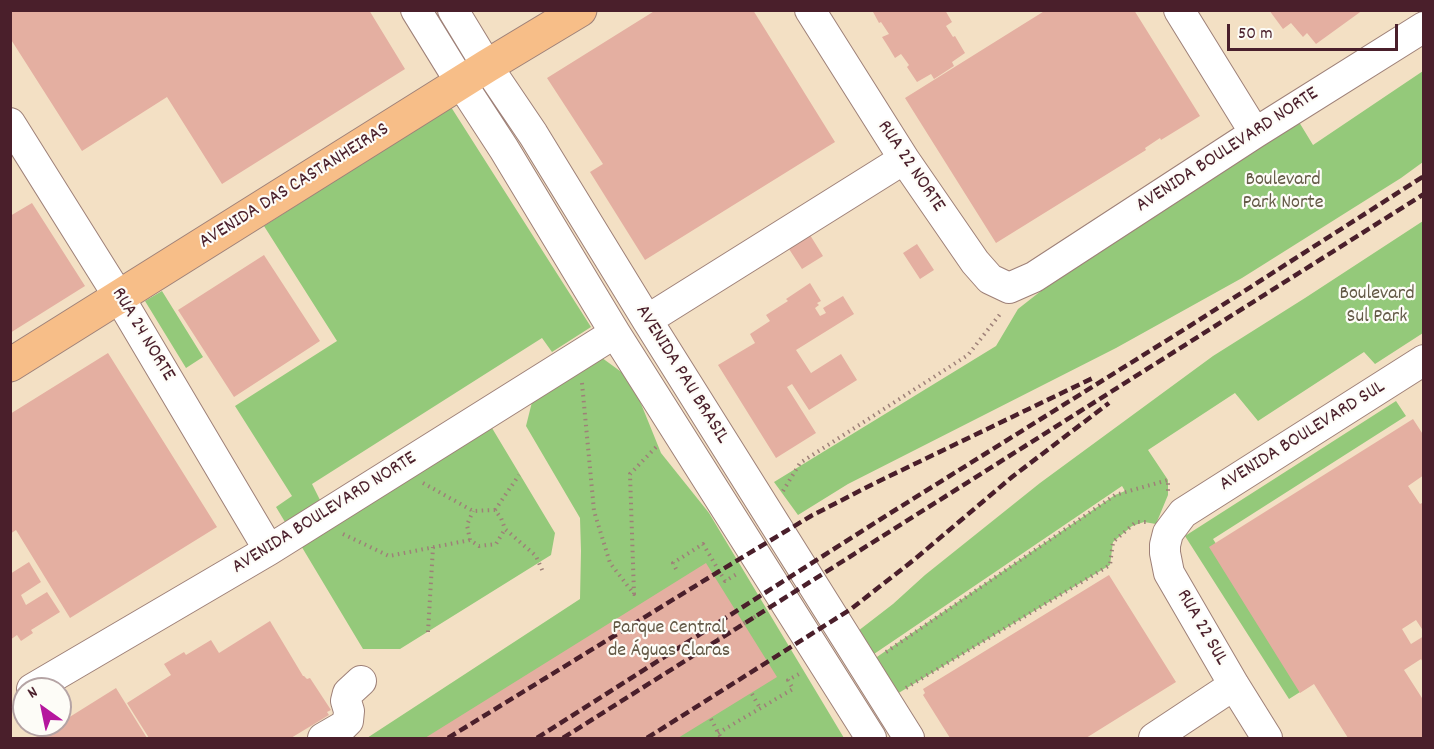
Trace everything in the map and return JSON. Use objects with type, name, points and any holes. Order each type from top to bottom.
[{"type":"main road","name":"AVENIDA DAS CASTANHEIRAS","points":[[10,364],[580,10]]},
{"type":"street","name":"AVENIDA PAU BRASIL","points":[[416,10],[474,75],[533,134],[909,738]]},
{"type":"street","name":"AVENIDA PAU BRASIL","points":[[453,10],[474,75],[504,149],[615,333],[871,738]]},
{"type":"street","name":"RUA 22 NORTE","points":[[810,10],[904,159],[975,262],[990,279],[1022,283]]},
{"type":"street","points":[[1179,10],[1255,133]]},
{"type":"street","name":"AVENIDA BOULEVARD NORTE","points":[[1022,283],[1424,27]]},
{"type":"street","name":"RUA 24 NORTE","points":[[10,123],[119,297],[269,550]]},
{"type":"street","points":[[647,320],[904,159]]},
{"type":"street","name":"AVENIDA BOULEVARD NORTE","points":[[52,677],[269,550],[615,333]]},
{"type":"street","name":"AVENIDA BOULEVARD SUL","points":[[1174,507],[1422,366]]},
{"type":"street","name":"RUA 22 SUL","points":[[1174,507],[1165,545],[1169,573],[1267,738]]},
{"type":"street","points":[[323,738],[348,721],[349,711],[346,701],[348,693],[361,681]]},
{"type":"street","points":[[1154,738],[1234,685]]},
{"type":"path","points":[[778,499],[800,463],[968,355],[1022,283]]},
{"type":"path","points":[[579,355],[594,511],[610,563],[634,594],[630,474],[675,427]]},
{"type":"path","points":[[495,510],[519,475]]},
{"type":"path","points":[[863,666],[1115,495],[1168,480],[1168,495],[1174,507]]},
{"type":"path","points":[[422,482],[473,511],[495,510]]},
{"type":"path","points":[[495,510],[505,529],[537,556],[543,573]]},
{"type":"path","points":[[470,540],[467,525],[473,511]]},
{"type":"path","points":[[316,520],[389,556],[470,540],[479,546],[496,544],[505,529]]},
{"type":"path","points":[[885,702],[1110,565],[1113,542],[1136,522],[1150,523]]},
{"type":"path","points":[[676,568],[673,563],[704,544],[725,581],[759,561]]},
{"type":"path","points":[[428,632],[433,547]]},
{"type":"path","points":[[718,639],[736,628]]},
{"type":"path","points":[[711,719],[720,737],[760,708],[793,689],[788,680],[822,660]]},
{"type":"path","points":[[752,694],[760,708]]},
{"type":"green space","name":"Boulevard Park Norte","points":[[1423,71],[1423,162],[1401,178],[1242,278],[1116,348],[848,484],[798,515],[774,482],[996,346],[1018,309],[1046,287],[1299,122],[1313,145]]},
{"type":"green space","points":[[451,107],[591,327],[552,352],[542,338],[312,484],[320,500],[285,522],[276,507],[292,496],[235,406],[337,341],[264,226]]},
{"type":"green space","name":"Boulevard Sul Park","points":[[1423,221],[1423,333],[1375,364],[1364,352],[1258,421],[1235,393],[1148,450],[1168,480],[1168,495],[1156,524],[1144,522],[1132,526],[1113,542],[1110,565],[892,697],[871,661],[1115,495],[1125,491],[1122,486],[874,654],[858,631],[1040,483],[1213,356]]},
{"type":"green space","points":[[162,291],[203,357],[186,368],[145,301]]},
{"type":"green space","name":"Parque Central de Águas Claras","points":[[598,355],[631,379],[661,453],[709,513],[844,738],[367,738],[580,599],[580,518],[526,426],[534,394]]},
{"type":"green space","points":[[1396,401],[1406,416],[1213,539],[1308,687],[1289,699],[1185,536]]},
{"type":"green space","points":[[492,428],[555,533],[551,555],[400,649],[363,649],[300,544]]},
{"type":"building","points":[[10,10],[369,10],[405,69],[222,184],[167,97],[82,151],[10,38]]},
{"type":"building","points":[[656,10],[753,10],[835,142],[645,260],[590,172],[603,164],[547,78]]},
{"type":"building","points":[[872,10],[945,10],[952,22],[946,26],[965,53],[952,62],[954,66],[934,79],[931,74],[917,82],[901,54],[895,58],[882,37],[889,34],[881,22],[879,23]]},
{"type":"building","points":[[1046,10],[1134,10],[1200,116],[1161,140],[1160,138],[1145,148],[1146,150],[996,243],[905,98]]},
{"type":"building","points":[[1269,10],[1363,10],[1316,44],[1307,33],[1303,37],[1291,23],[1283,29]]},
{"type":"building","points":[[32,203],[85,286],[10,333],[10,216]]},
{"type":"building","points":[[810,235],[823,256],[802,269],[789,249]]},
{"type":"building","points":[[917,244],[934,270],[920,279],[903,253]]},
{"type":"building","points":[[264,255],[320,341],[234,397],[178,310]]},
{"type":"building","points":[[810,283],[821,301],[815,308],[820,316],[826,313],[823,308],[843,296],[854,314],[796,350],[811,373],[841,354],[857,380],[809,410],[792,384],[787,387],[816,433],[776,458],[718,365],[755,343],[750,334],[770,321],[766,315]]},
{"type":"building","points":[[108,353],[217,527],[70,618],[16,530],[10,534],[10,414]]},
{"type":"building","points":[[1413,419],[1424,436],[1424,475],[1408,486],[1420,504],[1424,502],[1424,632],[1416,620],[1402,629],[1411,644],[1424,636],[1424,664],[1421,659],[1404,670],[1422,698],[1424,697],[1424,737],[1348,738],[1314,684],[1300,693],[1209,547]]},
{"type":"building","points":[[29,562],[41,582],[21,595],[26,605],[47,592],[60,612],[31,630],[33,633],[21,641],[17,635],[10,640],[10,574]]},
{"type":"building","points":[[706,563],[777,677],[678,738],[425,738]]},
{"type":"building","points":[[1109,575],[1176,682],[1086,738],[950,738],[923,695],[925,693],[923,689]]},
{"type":"building","points":[[270,621],[303,676],[310,678],[331,710],[327,712],[329,715],[291,738],[149,738],[127,703],[171,675],[164,664],[184,652],[186,655],[211,640],[219,653]]},
{"type":"building","points":[[116,688],[147,738],[34,738],[72,737],[72,716]]},
{"type":"railway","points":[[537,738],[1424,176]]},
{"type":"railway","points":[[563,738],[1424,194]]},
{"type":"railway","points":[[448,738],[811,516],[1095,377]]},
{"type":"railway","points":[[647,738],[851,609],[915,559],[1012,477],[1109,403]]}]
